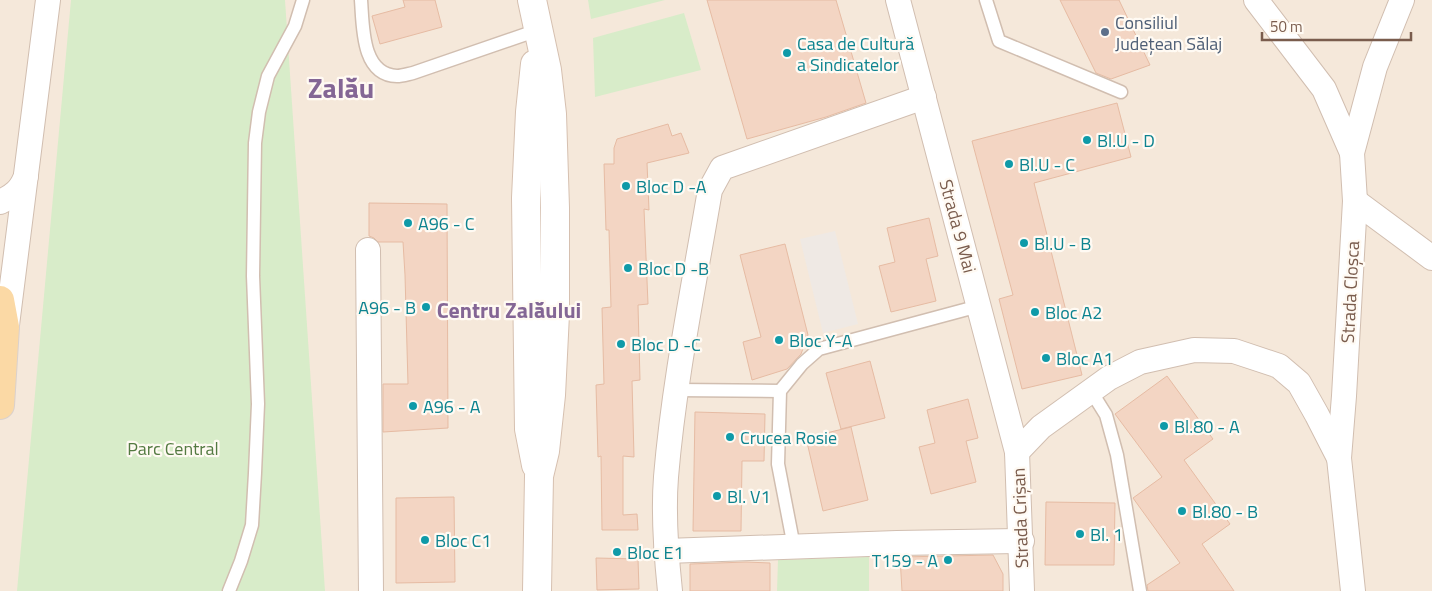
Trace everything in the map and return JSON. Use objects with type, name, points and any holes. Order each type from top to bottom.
[{"type":"main road","points":[[532,0],[547,70],[552,114],[555,208],[555,314],[551,396],[545,451],[539,476],[537,591]]},
{"type":"main road","points":[[0,300],[5,327],[0,405]]},
{"type":"street","points":[[4,346],[48,0]]},
{"type":"street","name":"Strada 9 Mai","points":[[898,0],[1017,452]]},
{"type":"street","points":[[1256,0],[1324,89],[1352,153]]},
{"type":"street","name":"Strada Cloșca","points":[[1352,591],[1339,458],[1355,201],[1352,153],[1375,68],[1402,0]]},
{"type":"street","points":[[670,591],[666,551],[666,478],[676,390],[710,190],[722,168],[924,97]]},
{"type":"street","points":[[0,202],[15,194],[27,175]]},
{"type":"street","points":[[1355,201],[1432,258]]},
{"type":"street","points":[[368,250],[371,591]]},
{"type":"street","name":"Strada Crișan","points":[[1022,591],[1022,541],[1017,452],[1041,427],[1091,390],[1140,362],[1194,350],[1234,351],[1279,366],[1299,383],[1339,458]]},
{"type":"street","points":[[666,551],[1022,541]]},
{"type":"lane","points":[[229,591],[252,525],[258,404],[253,267],[255,143],[268,76],[295,26],[303,0]]},
{"type":"lane","points":[[361,0],[366,48],[371,60],[382,71],[396,76],[413,74],[538,30]]},
{"type":"lane","points":[[986,0],[999,41],[1121,92]]},
{"type":"lane","points":[[794,547],[778,464],[780,391],[802,364],[819,349],[979,306]]},
{"type":"lane","points":[[676,390],[780,391]]},
{"type":"lane","points":[[1091,390],[1106,415],[1117,455],[1140,591]]},
{"type":"shaded area","points":[[0,0],[1432,0],[1432,591],[0,591]]},
{"type":"shaded area","points":[[835,231],[858,324],[823,333],[800,239]]},
{"type":"green space","name":"Parc Central","points":[[71,0],[285,0],[325,591],[17,591]]},
{"type":"green space","points":[[588,0],[665,0],[591,19]]},
{"type":"green space","points":[[684,13],[701,70],[595,97],[593,38]]},
{"type":"green space","points":[[869,557],[869,591],[777,591],[778,560]]},
{"type":"building","points":[[403,0],[435,0],[442,27],[380,44],[372,16],[405,7]]},
{"type":"building","name":"Casa de Cultură a Sindicatelor","points":[[707,0],[836,0],[866,103],[826,117],[747,139]]},
{"type":"building","name":"Consiliul Județean Sălaj","points":[[1060,0],[1119,0],[1150,65],[1111,79],[1096,73]]},
{"type":"building","points":[[1117,103],[1131,157],[1034,183],[1082,375],[1022,389],[999,299],[1013,295],[972,141]]},
{"type":"building","points":[[668,124],[672,136],[681,133],[689,153],[647,163],[649,210],[644,209],[648,304],[638,305],[640,380],[632,381],[634,457],[623,456],[623,515],[637,514],[638,530],[602,530],[601,456],[598,457],[596,385],[604,384],[602,308],[611,307],[609,230],[606,230],[604,164],[614,164],[614,148],[617,139]]},
{"type":"building","points":[[369,203],[447,204],[448,428],[383,432],[383,384],[408,384],[403,242],[378,242],[369,236]]},
{"type":"building","points":[[929,218],[938,256],[926,259],[936,301],[891,312],[879,266],[895,262],[887,228]]},
{"type":"building","points":[[785,244],[808,335],[801,354],[787,369],[752,380],[743,342],[761,337],[740,255]]},
{"type":"building","points":[[870,361],[885,418],[841,429],[826,373]]},
{"type":"building","points":[[1167,376],[1213,439],[1184,460],[1230,524],[1202,544],[1234,591],[1148,591],[1147,585],[1180,563],[1133,498],[1162,477],[1115,414]]},
{"type":"building","points":[[968,399],[978,438],[966,441],[976,482],[931,494],[919,447],[935,443],[927,410]]},
{"type":"building","points":[[695,412],[765,414],[764,461],[742,461],[741,531],[693,531]]},
{"type":"building","points":[[851,427],[868,500],[823,511],[806,438]]},
{"type":"building","name":"Bloc C1","points":[[454,497],[455,582],[396,583],[396,498]]},
{"type":"building","name":"Bl. 1","points":[[1046,502],[1115,503],[1114,565],[1045,565]]},
{"type":"building","name":"T159 - A","points":[[993,555],[1003,574],[1003,591],[902,591],[900,557]]},
{"type":"building","points":[[596,558],[638,559],[639,589],[597,590]]},
{"type":"building","points":[[770,563],[770,591],[690,591],[690,564]]},
{"type":"place","name":"Consiliul Județean Sălaj","points":[[1105,32]]},
{"type":"place","name":"Casa de Cultură a Sindicatelor","points":[[787,53]]},
{"type":"place","name":"Bl.U - D","points":[[1087,140]]},
{"type":"place","name":"Bl.U - C","points":[[1009,164]]},
{"type":"place","name":"Bloc D -A","points":[[626,186]]},
{"type":"place","name":"A96 - C","points":[[408,223]]},
{"type":"place","name":"Bl.U - B","points":[[1024,243]]},
{"type":"place","name":"Bloc D -B","points":[[628,268]]},
{"type":"place","name":"A96 - B","points":[[426,307]]},
{"type":"place","name":"Bloc A2","points":[[1035,312]]},
{"type":"place","name":"Bloc Y-A","points":[[779,340]]},
{"type":"place","name":"Bloc D -C","points":[[621,344]]},
{"type":"place","name":"Bloc A1","points":[[1046,358]]},
{"type":"place","name":"A96 - A","points":[[413,406]]},
{"type":"place","name":"Bl.80 - A","points":[[1164,426]]},
{"type":"place","name":"Crucea Rosie","points":[[730,437]]},
{"type":"place","name":"Bl. V1","points":[[717,496]]},
{"type":"place","name":"Bl.80 - B","points":[[1182,511]]},
{"type":"place","name":"Bl. 1","points":[[1080,534]]},
{"type":"place","name":"Bloc C1","points":[[425,540]]},
{"type":"place","name":"Bloc E1","points":[[617,552]]},
{"type":"place","name":"T159 - A","points":[[948,560]]},
{"type":"district","name":"Zalău","points":[[341,87]]},
{"type":"district","name":"Centru Zalăului","points":[[509,310]]}]
